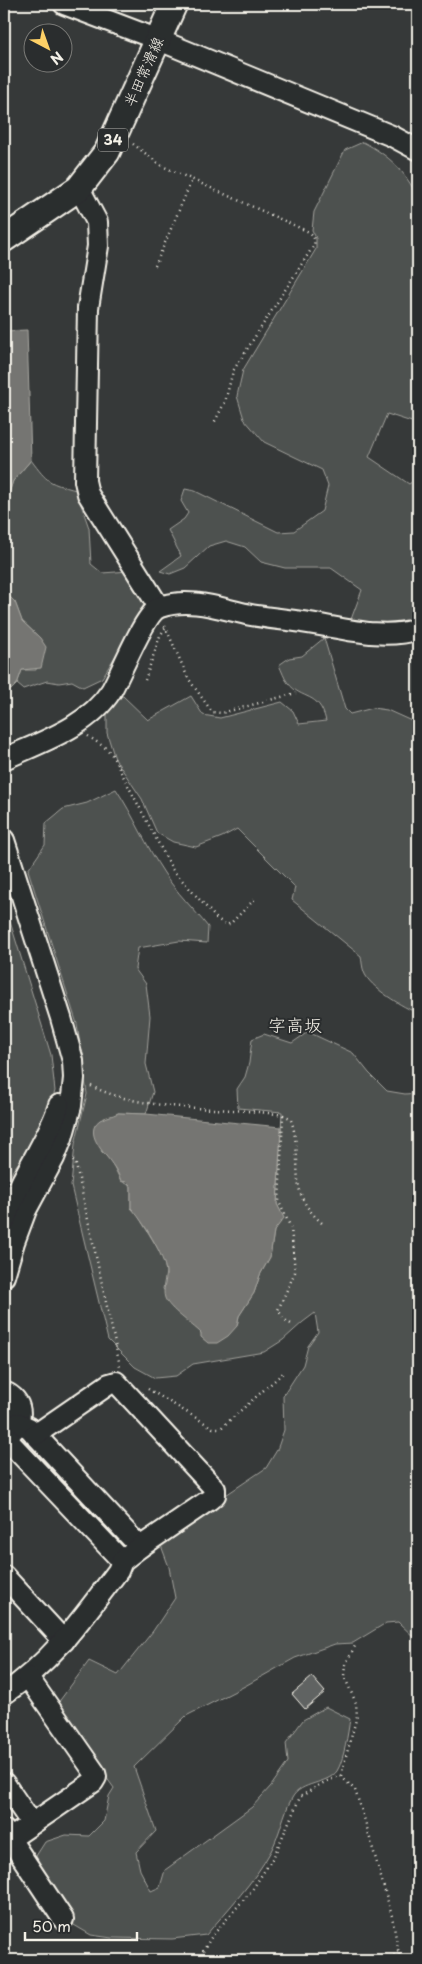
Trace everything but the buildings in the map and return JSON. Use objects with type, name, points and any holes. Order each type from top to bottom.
[{"type":"main road","name":"半田常滑線","points":[[4,239],[79,188],[107,152],[174,4]]},
{"type":"street","points":[[64,4],[159,40],[392,136],[418,150]]},
{"type":"street","points":[[79,188],[97,222],[98,246],[88,308],[85,481],[88,494],[159,607]]},
{"type":"street","points":[[4,759],[72,727],[94,710],[110,692],[147,619],[159,607],[185,603],[366,632],[396,634],[418,629]]},
{"type":"street","points":[[4,840],[73,1061],[74,1081],[71,1106],[58,1148],[38,1168]]},
{"type":"street","points":[[4,1276],[10,1221],[38,1168],[57,1111],[66,1038]]},
{"type":"street","points":[[5,1690],[28,1677],[64,1641],[118,1571],[122,1561],[209,1500],[215,1494],[216,1489],[116,1382],[109,1384],[35,1435]]},
{"type":"street","points":[[4,1392],[13,1397],[20,1411],[9,1431],[12,1446],[122,1561]]},
{"type":"street","points":[[9,1431],[29,1428],[140,1547]]},
{"type":"street","points":[[65,1501],[82,1484]]},
{"type":"street","points":[[4,1576],[64,1641]]},
{"type":"street","points":[[28,1677],[96,1777],[93,1782],[32,1824],[7,1834],[63,1919]]},
{"type":"street","points":[[4,1783],[32,1824]]},
{"type":"path","points":[[117,132],[162,166],[309,232],[315,240],[314,245],[233,371],[225,402],[214,423]]},
{"type":"path","points":[[155,266],[192,180]]},
{"type":"path","points":[[159,607],[188,678],[212,712],[222,713],[296,693]]},
{"type":"path","points":[[145,680],[160,636],[166,627]]},
{"type":"path","points":[[72,727],[97,741],[112,755],[172,869],[217,919],[227,925],[231,923],[256,898]]},
{"type":"path","points":[[74,1081],[81,1081],[102,1091],[142,1102],[283,1115],[292,1121],[294,1130],[296,1174],[301,1198],[307,1209],[323,1224]]},
{"type":"path","points":[[283,1115],[279,1202],[292,1228],[295,1272],[278,1310],[285,1320],[294,1326]]},
{"type":"path","points":[[58,1148],[70,1156],[76,1165],[122,1379],[118,1384]]},
{"type":"path","points":[[145,1388],[213,1428],[221,1428],[283,1373]]},
{"type":"path","points":[[341,1775],[356,1716],[356,1703],[344,1676],[345,1665],[355,1646]]},
{"type":"path","points":[[341,1775],[355,1790],[365,1821],[392,1916],[400,1960]]},
{"type":"path","points":[[198,1960],[212,1936],[252,1890],[274,1856],[300,1797],[321,1784],[341,1775]]},
{"type":"path","points":[[392,1960],[396,1952],[399,1951]]},
{"type":"shaded area","points":[[363,142],[396,165],[408,180],[418,198],[418,424],[387,414],[369,457],[409,484],[418,478],[418,623],[401,626],[350,622],[362,590],[331,568],[285,568],[261,562],[245,547],[226,541],[209,546],[185,568],[170,574],[160,571],[181,556],[168,530],[184,519],[188,513],[181,501],[185,489],[195,491],[278,532],[294,531],[322,511],[328,486],[322,470],[264,442],[244,419],[237,396],[243,370],[316,249],[316,238],[312,230],[314,212],[345,150]]},
{"type":"shaded area","points":[[27,330],[31,460],[13,481],[4,507],[4,331]]},
{"type":"shaded area","points":[[31,460],[50,481],[76,490],[89,528],[91,564],[102,573],[130,571],[145,595],[142,612],[102,678],[83,687],[72,681],[59,683],[47,681],[23,689],[17,684],[22,670],[36,670],[40,638],[22,621],[15,602],[7,594],[4,587],[4,507],[13,481]]},
{"type":"shaded area","points":[[4,587],[7,594],[15,602],[22,621],[40,638],[46,647],[41,668],[22,670],[17,684],[11,690],[4,688]]},
{"type":"shaded area","points":[[324,638],[345,709],[350,714],[373,708],[387,710],[418,724],[418,1013],[396,1002],[367,978],[362,966],[361,956],[292,900],[295,887],[237,829],[196,847],[173,842],[157,833],[142,799],[115,759],[107,733],[107,705],[113,698],[123,696],[148,720],[191,696],[203,715],[220,718],[282,702],[293,711],[299,724],[326,721],[319,705],[310,697],[293,689],[279,665],[289,658],[302,656]]},
{"type":"shaded area","points":[[116,789],[164,873],[208,927],[207,943],[179,941],[138,948],[135,969],[146,984],[150,1016],[146,1064],[153,1092],[146,1114],[118,1113],[101,1151],[111,1161],[121,1181],[131,1186],[131,1208],[137,1214],[163,1257],[166,1272],[163,1289],[201,1333],[202,1337],[237,1326],[239,1316],[254,1293],[260,1275],[270,1257],[274,1231],[283,1218],[277,1204],[282,1112],[238,1108],[237,1089],[245,1077],[252,1039],[264,1034],[292,1043],[308,1032],[353,1053],[387,1091],[405,1094],[418,1093],[418,1641],[398,1622],[386,1623],[353,1643],[335,1644],[295,1658],[186,1716],[134,1767],[156,1831],[136,1852],[140,1870],[151,1891],[160,1887],[165,1870],[252,1807],[271,1786],[288,1762],[286,1743],[303,1720],[326,1707],[350,1719],[344,1753],[337,1771],[327,1779],[301,1789],[292,1798],[271,1851],[241,1894],[206,1935],[172,1939],[112,1938],[91,1935],[67,1921],[36,1856],[45,1842],[66,1835],[89,1836],[104,1821],[109,1796],[114,1788],[55,1707],[89,1661],[118,1675],[153,1631],[175,1598],[169,1567],[159,1540],[266,1468],[277,1450],[284,1430],[283,1396],[303,1365],[308,1346],[318,1332],[315,1313],[283,1340],[264,1352],[193,1364],[176,1376],[155,1378],[135,1367],[108,1340],[71,1186],[75,1144],[87,1094],[77,1024],[28,870],[45,845],[46,823],[63,809],[87,803]]},
{"type":"shaded area","points":[[4,902],[51,1055],[55,1091],[43,1129],[13,1170],[4,1190]]},
{"type":"shaded area","points":[[118,1113],[281,1127],[277,1204],[284,1218],[274,1231],[270,1257],[260,1275],[254,1293],[239,1316],[237,1326],[228,1336],[217,1343],[208,1343],[201,1337],[201,1333],[167,1302],[164,1295],[165,1265],[152,1238],[131,1208],[131,1186],[127,1182],[121,1181],[94,1137],[95,1125],[100,1120]]},
{"type":"district","name":"字高坂","points":[[295,1026]]}]
